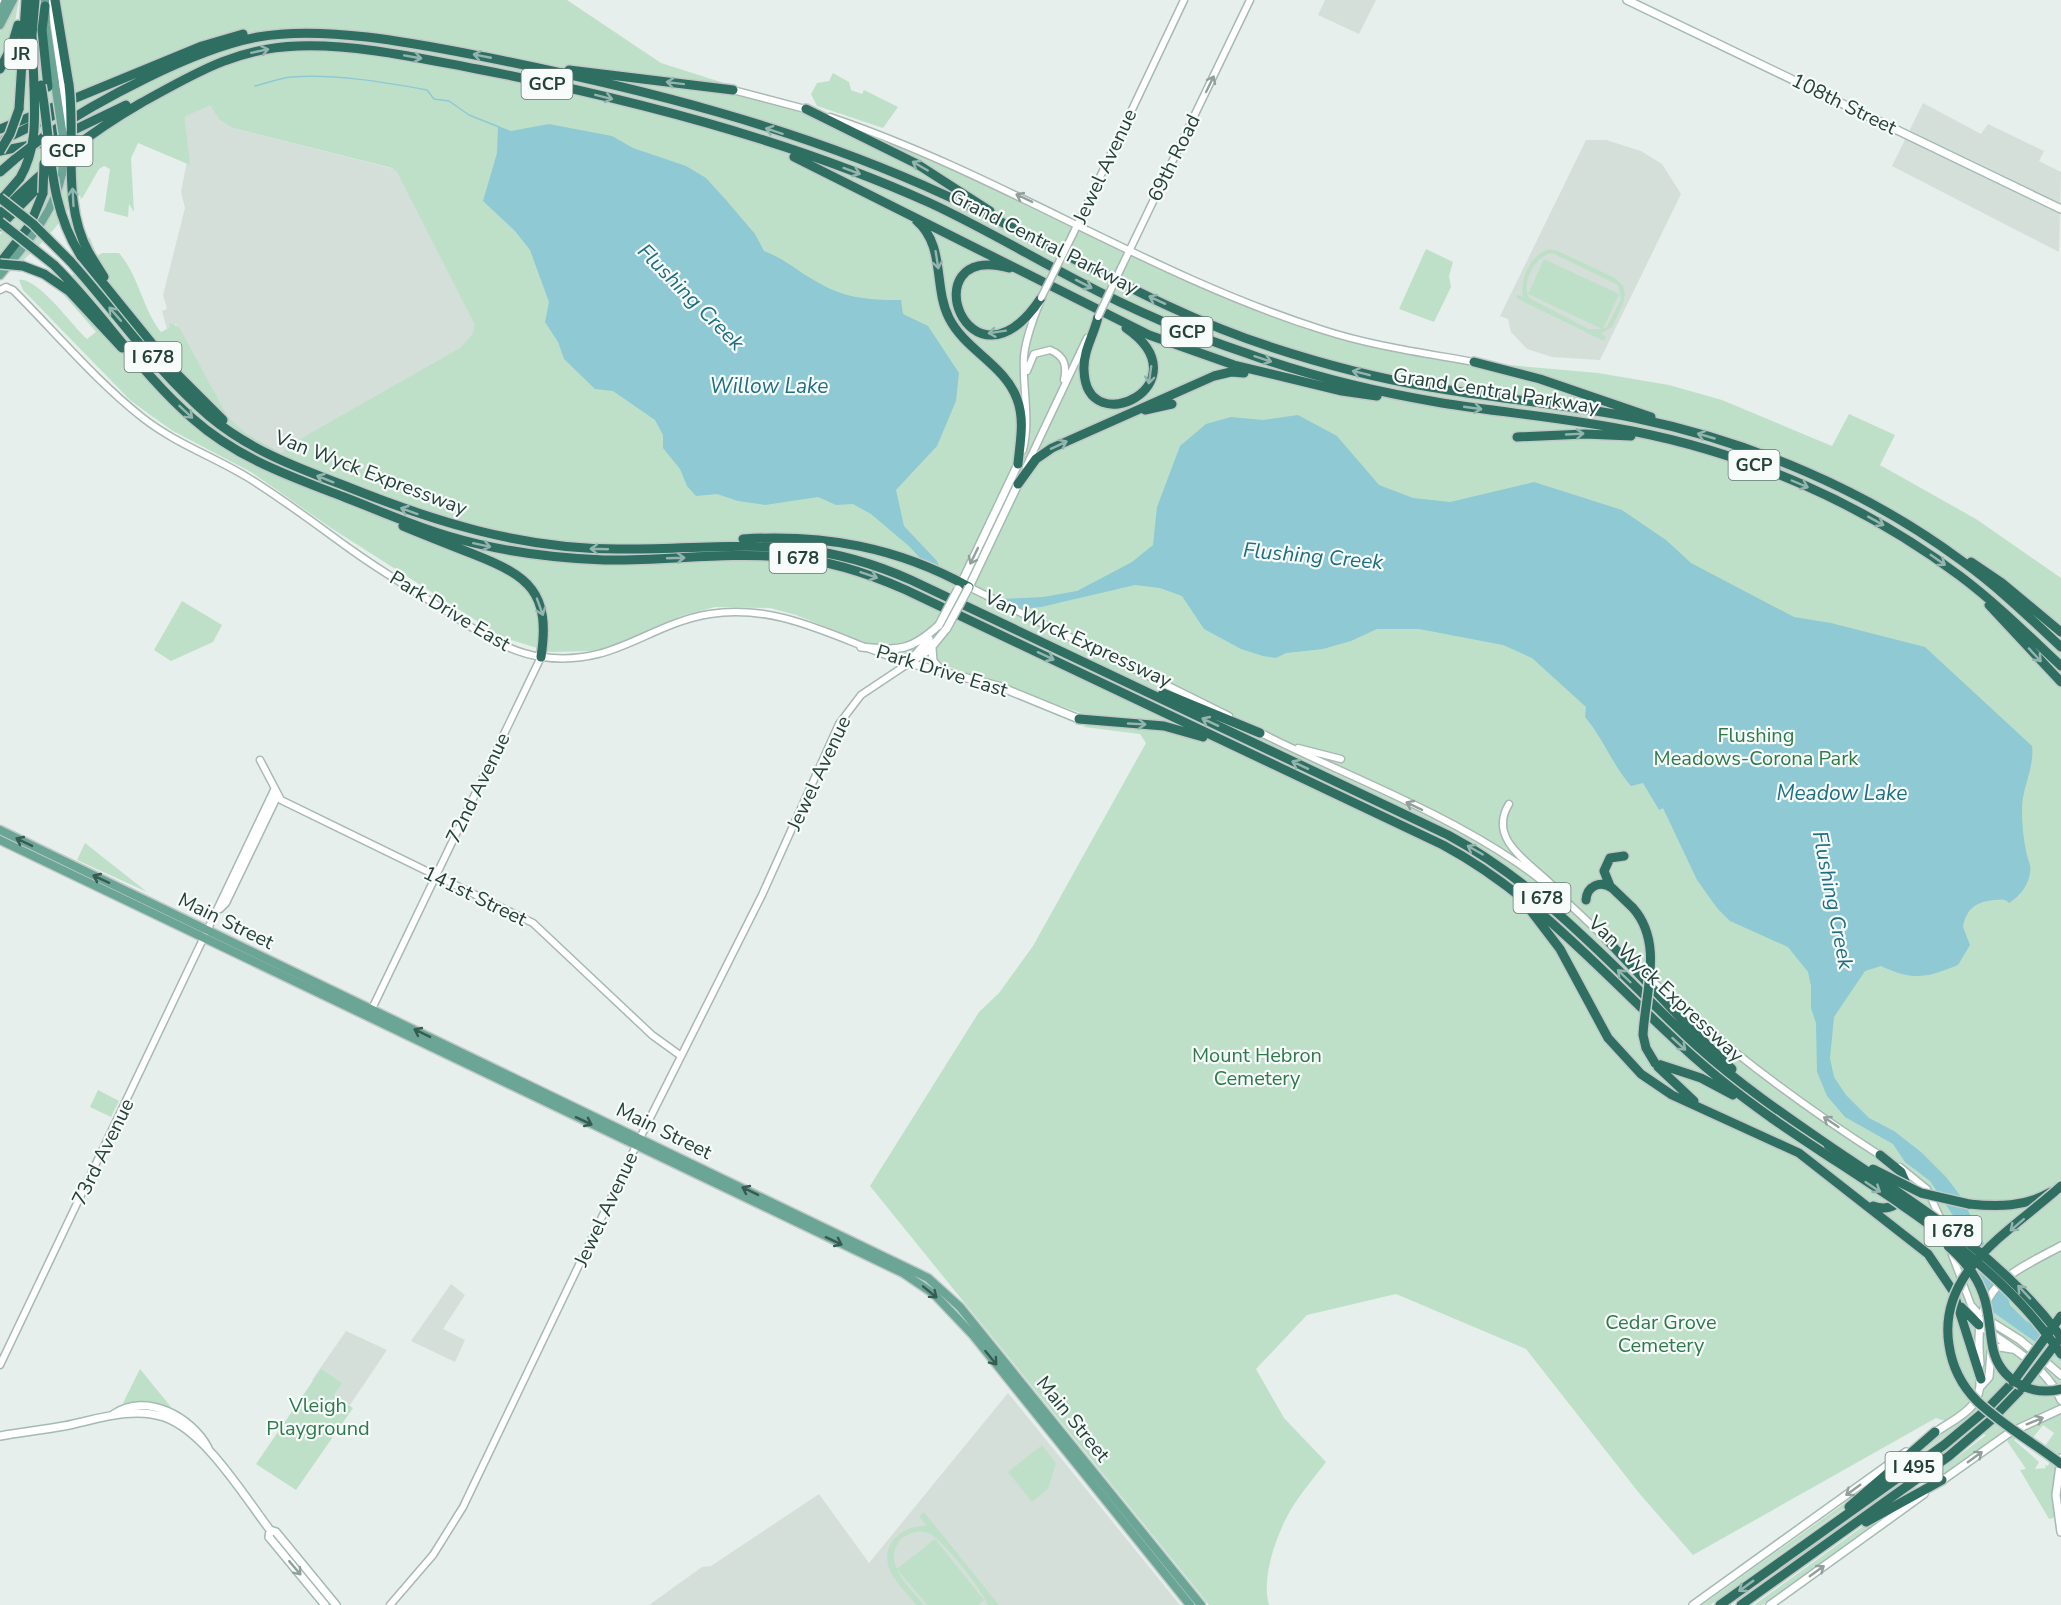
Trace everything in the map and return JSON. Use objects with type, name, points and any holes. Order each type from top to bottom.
[{"type":"highway","points":[[0,69],[14,42],[25,0]]},
{"type":"highway","name":"JR","points":[[0,150],[10,134],[19,109],[25,0]]},
{"type":"highway","points":[[49,1],[53,187],[62,219],[123,307],[184,382],[247,442]]},
{"type":"highway","points":[[49,1],[42,30],[73,202],[85,254]]},
{"type":"highway","points":[[0,263],[30,225],[43,193],[52,87],[35,5]]},
{"type":"highway","points":[[0,129],[202,46],[229,38],[296,28],[350,32],[376,38]]},
{"type":"highway","name":"Grand Central Parkway","points":[[0,172],[41,139],[88,109],[212,50],[258,37],[295,34],[376,38],[539,68],[717,113],[848,156],[942,193],[1040,243],[1214,326],[1309,359],[1415,385],[1597,411],[1687,430],[1748,449],[1817,476],[1883,509],[1930,538],[1989,582],[2061,647]]},
{"type":"highway","name":"Grand Central Parkway","points":[[0,226],[4,215],[39,174],[105,124],[175,82],[224,60],[256,51],[292,46],[344,47],[446,63],[553,85],[669,114],[861,174],[978,226],[1107,296],[1199,336],[1321,377],[1447,404],[1593,424],[1665,438],[1739,460],[1828,496],[1907,539],[1967,581],[2061,666]]},
{"type":"highway","points":[[539,68],[733,90]]},
{"type":"highway","points":[[0,142],[100,95],[163,72]]},
{"type":"highway","points":[[0,150],[51,141],[175,82]]},
{"type":"highway","points":[[0,199],[20,178],[29,160],[52,87]]},
{"type":"highway","points":[[806,109],[917,164],[1040,243]]},
{"type":"highway","points":[[757,140],[908,212],[1030,276],[1102,316],[1138,338],[1152,364],[1152,377],[1146,390],[1138,398],[1125,404],[1110,403],[1100,399],[1086,382],[1084,360],[1102,316]]},
{"type":"highway","name":"Van Wyck Expressway","points":[[0,199],[33,224],[70,261],[179,388],[209,416],[247,442],[286,463],[401,508],[496,537],[584,548],[776,545],[845,556],[904,577],[1431,827],[1485,856],[1547,903],[1707,1055],[1775,1115],[1828,1145],[1982,1253],[2030,1299],[2061,1336]]},
{"type":"highway","points":[[908,212],[925,228],[933,243],[943,300],[954,327],[1005,379],[1016,396],[1022,425],[1018,464]]},
{"type":"highway","name":"Van Wyck Expressway","points":[[0,226],[54,265],[183,410],[221,441],[253,460],[308,485],[445,536],[520,552],[617,560],[769,556],[842,566],[906,590],[1443,845],[1513,889],[1689,1053],[1966,1253],[2000,1282],[2036,1321],[2061,1354]]},
{"type":"highway","points":[[0,263],[23,266],[44,274],[69,291],[111,339],[146,370]]},
{"type":"highway","points":[[1030,276],[996,266],[973,269],[958,287],[956,297],[958,313],[965,323],[975,330],[985,333],[1000,332],[1022,322],[1041,298]]},
{"type":"highway","points":[[1102,316],[1191,352],[1283,378],[1354,393],[1447,404]]},
{"type":"highway","points":[[1474,362],[1540,379],[1687,430]]},
{"type":"highway","points":[[1018,484],[1034,461],[1046,451],[1225,373],[1283,378]]},
{"type":"highway","points":[[1125,415],[1172,404]]},
{"type":"highway","points":[[1517,437],[1585,434],[1665,438]]},
{"type":"highway","points":[[308,485],[338,501],[513,571],[527,583],[541,607],[545,631],[541,657]]},
{"type":"highway","points":[[699,546],[731,540],[779,537],[840,541],[904,557],[965,584]]},
{"type":"highway","points":[[1930,538],[1984,569],[2061,632]]},
{"type":"highway","points":[[1967,581],[2061,682]]},
{"type":"highway","points":[[1035,639],[1260,733]]},
{"type":"highway","points":[[1078,719],[1172,727],[1258,757]]},
{"type":"highway","points":[[1624,856],[1611,858],[1604,867],[1608,882],[1642,920],[1650,940],[1643,1035],[1646,1048],[1655,1063],[1685,1094],[1720,1116]]},
{"type":"highway","points":[[1586,900],[1588,891],[1595,885],[1603,884],[1612,888]]},
{"type":"highway","points":[[1513,889],[1554,941],[1604,1030],[1623,1057],[1664,1091],[1791,1148],[1856,1196],[1928,1254],[1943,1273],[1967,1315],[1980,1321]]},
{"type":"highway","points":[[1605,938],[1775,1115]]},
{"type":"highway","points":[[1655,1063],[1707,1081],[1775,1115]]},
{"type":"highway","points":[[1828,1145],[1903,1185],[1951,1201],[1986,1206],[2014,1205],[2040,1198],[2061,1186]]},
{"type":"highway","points":[[1856,1196],[1879,1208],[1892,1207],[1903,1198],[1907,1186],[1903,1175],[1880,1155]]},
{"type":"highway","points":[[2061,1186],[1982,1254],[1967,1271],[1953,1297],[1948,1333],[1955,1368],[1972,1396],[2061,1464]]},
{"type":"highway","points":[[1917,1218],[1961,1258],[1975,1277],[1987,1306],[1994,1352],[2005,1373],[2017,1383],[2031,1389],[2046,1392],[2061,1389]]},
{"type":"highway","points":[[1956,1297],[1981,1383]]},
{"type":"highway","name":"I 495","points":[[1720,1605],[1955,1437],[2013,1382],[2061,1316]]},
{"type":"highway","name":"I 495","points":[[1741,1605],[1962,1445],[2022,1388],[2061,1336]]},
{"type":"highway","points":[[1808,1542],[1935,1432]]},
{"type":"highway","points":[[1834,1538],[1942,1480]]},
{"type":"main road","points":[[0,14],[6,0]]},
{"type":"main road","points":[[0,25],[13,0]]},
{"type":"main road","name":"108th Street","points":[[1627,0],[2061,209]]},
{"type":"main road","points":[[0,275],[42,223],[56,195],[62,174],[64,143],[52,87]]},
{"type":"main road","name":"Jewel Avenue","points":[[909,663],[934,645],[947,628],[983,537],[1018,464]]},
{"type":"main road","name":"Jewel Avenue","points":[[909,663],[939,625],[965,584],[1018,484]]},
{"type":"main road","points":[[861,647],[903,649],[921,641],[939,625]]},
{"type":"main road","points":[[934,645],[932,659],[942,672]]},
{"type":"main road","name":"Park Drive East","points":[[909,663],[998,686],[1078,719]]},
{"type":"main road","name":"Main Street","points":[[0,830],[207,935]]},
{"type":"main road","name":"Main Street","points":[[0,840],[207,935],[638,1142],[903,1273],[928,1289],[973,1335],[1190,1605]]},
{"type":"main road","name":"Main Street","points":[[638,1142],[907,1266],[938,1286],[960,1307],[1013,1370],[1201,1605]]},
{"type":"main road","points":[[1693,1605],[1973,1406],[1979,1398],[1981,1383],[1980,1321],[1985,1304],[1998,1285],[2013,1271],[2061,1246]]},
{"type":"main road","points":[[1980,1321],[2047,1378],[2061,1400]]},
{"type":"main road","points":[[1980,1321],[2020,1340],[2061,1375]]},
{"type":"main road","points":[[1981,1383],[1989,1377],[1990,1355],[1994,1350],[2005,1347],[2016,1350]]},
{"type":"main road","points":[[0,1436],[112,1416],[121,1409],[139,1408],[174,1413],[197,1431],[210,1452],[270,1530],[276,1532],[336,1605]]},
{"type":"main road","points":[[1770,1605],[2009,1433],[2061,1409]]},
{"type":"main road","points":[[2061,1458],[2056,1495],[2061,1532]]},
{"type":"main road","points":[[270,1530],[269,1537],[325,1605]]},
{"type":"street","name":"Jewel Avenue","points":[[1018,464],[1027,431],[1026,341],[1041,298],[1184,0]]},
{"type":"street","name":"69th Road","points":[[1102,316],[1130,250],[1250,0]]},
{"type":"street","name":"Grand Central Parkway","points":[[733,90],[806,109],[876,133],[959,166],[1130,250],[1239,299],[1323,330],[1474,362]]},
{"type":"street","name":"Park Drive East","points":[[1,289],[6,287],[13,290],[114,392],[144,418],[208,458],[248,477],[355,552],[506,647],[541,657],[572,658],[608,652],[684,620],[733,611],[761,612],[794,620],[861,647],[909,663]]},
{"type":"street","name":"Jewel Avenue","points":[[1018,484],[1061,392],[1102,316]]},
{"type":"street","points":[[1025,386],[1032,356],[1041,351],[1050,350],[1061,356],[1065,365],[1061,392]]},
{"type":"street","points":[[965,584],[1076,638],[1260,733],[1468,833],[1521,866],[1570,904]]},
{"type":"street","name":"72nd Avenue","points":[[369,1013],[541,657]]},
{"type":"street","name":"Jewel Avenue","points":[[390,1605],[433,1555],[463,1507],[638,1142],[762,895],[842,719],[865,692],[909,663]]},
{"type":"street","points":[[1282,743],[1341,759]]},
{"type":"street","points":[[260,760],[276,793]]},
{"type":"street","name":"141st Street","points":[[276,793],[436,877],[533,923],[652,1035],[681,1056]]},
{"type":"street","name":"73rd Avenue","points":[[0,1365],[220,909],[221,900],[276,793]]},
{"type":"street","points":[[1509,804],[1503,816],[1502,826],[1507,842],[1605,938],[1717,1039],[1781,1087],[1914,1177],[1930,1194],[1971,1305],[1980,1321]]},
{"type":"shaded area","points":[[1325,0],[1376,0],[1359,34],[1318,15]]},
{"type":"shaded area","points":[[1923,103],[1981,134],[1988,124],[2044,151],[2039,161],[2061,172],[2059,252],[1892,166]]},
{"type":"shaded area","points":[[211,104],[233,128],[398,170],[483,329],[467,349],[286,447],[282,453],[246,433],[228,417],[176,324],[167,329],[162,311],[167,309],[163,295],[185,208],[181,192],[186,166],[187,163],[190,164],[179,120]]},
{"type":"shaded area","points":[[1586,140],[1606,140],[1641,151],[1662,164],[1681,194],[1600,360],[1552,357],[1527,349],[1511,332],[1508,319],[1500,316]]},
{"type":"shaded area","points":[[451,1284],[465,1295],[443,1329],[465,1340],[455,1362],[411,1341]]},
{"type":"shaded area","points":[[346,1331],[387,1350],[350,1405],[312,1380]]},
{"type":"shaded area","points":[[1008,1393],[1180,1605],[649,1605],[702,1567],[711,1566],[819,1494],[869,1563]]},
{"type":"green space","points":[[19,0],[13,32],[0,62],[0,32]]},
{"type":"green space","name":"Flushing Meadows-Corona Park","points":[[33,0],[567,0],[661,63],[803,108],[863,131],[957,170],[1135,257],[1323,330],[1474,362],[1598,373],[1669,385],[1722,400],[1832,446],[1849,414],[1895,435],[1880,465],[1976,519],[2061,578],[2061,1516],[2049,1519],[2020,1470],[2026,1469],[2007,1441],[2010,1436],[2045,1420],[2040,1416],[1908,1495],[1986,1435],[1959,1426],[1893,1474],[1954,1424],[1936,1418],[1693,1555],[1639,1493],[1526,1349],[1396,1294],[1307,1315],[1256,1369],[1284,1418],[1326,1462],[1294,1505],[1280,1532],[1268,1570],[1269,1605],[1209,1605],[870,1186],[979,1012],[999,993],[1033,946],[1146,743],[1140,734],[1084,727],[1086,724],[1081,713],[941,664],[867,643],[796,615],[770,608],[715,607],[681,616],[616,645],[591,651],[550,652],[502,637],[331,528],[251,472],[173,431],[130,400],[23,290],[19,280],[36,286],[87,339],[96,332],[57,287],[96,257],[85,236],[90,238],[97,256],[102,253],[119,253],[126,262],[149,313],[161,332],[169,328],[170,323],[179,327],[228,417],[246,433],[282,453],[286,447],[460,348],[472,335],[475,325],[397,172],[392,168],[233,128],[219,119],[210,105],[185,117],[190,165],[138,143],[131,158],[134,212],[129,204],[128,217],[104,211],[110,169],[104,166],[99,169],[83,197],[79,200],[81,197],[77,194],[56,227],[9,273],[55,211],[47,202],[0,258],[0,235],[33,182],[25,178],[0,195],[0,178],[9,169],[0,165],[0,65]],"holes":[[[2043,1425],[2054,1433],[2043,1449],[2050,1461],[2048,1466],[2035,1469],[2039,1462],[2014,1440],[2024,1435],[2031,1440]]]},
{"type":"green space","points":[[833,73],[849,82],[851,90],[862,94],[864,90],[898,107],[883,128],[817,106],[811,94],[817,83],[829,81]]},
{"type":"green space","points":[[1426,249],[1453,262],[1449,276],[1451,287],[1434,322],[1399,309]]},
{"type":"green space","points":[[1549,249],[1558,251],[1615,278],[1623,286],[1625,294],[1623,304],[1612,327],[1601,334],[1606,337],[1604,341],[1516,298],[1517,295],[1523,297],[1523,283],[1528,268],[1543,252]],"holes":[[[1552,253],[1618,285],[1621,299],[1607,327],[1603,329],[1619,294],[1544,259],[1528,294],[1602,329],[1589,329],[1529,298],[1527,292],[1531,271],[1540,259]]]},
{"type":"green space","points":[[182,601],[222,625],[213,642],[171,661],[154,650]]},
{"type":"green space","points":[[85,843],[147,892],[77,860]]},
{"type":"green space","points":[[98,1090],[119,1101],[111,1117],[90,1107]]},
{"type":"green space","points":[[140,1369],[171,1407],[145,1403],[123,1403]]},
{"type":"green space","name":"Vleigh Playground","points":[[321,1369],[342,1383],[334,1395],[353,1408],[296,1490],[256,1464]]},
{"type":"green space","points":[[1042,1445],[1056,1463],[1048,1489],[1032,1502],[1008,1472]]},
{"type":"green space","points":[[1887,1473],[1850,1504],[1710,1605],[1702,1605]]},
{"type":"green space","points":[[1895,1509],[1763,1605],[1754,1605],[1862,1527]]},
{"type":"green space","points":[[924,1512],[999,1605],[988,1605],[952,1554],[943,1544],[924,1532],[907,1535],[901,1539],[894,1557],[899,1574],[924,1605],[916,1605],[899,1584],[890,1571],[887,1562],[888,1553],[895,1538],[902,1533],[918,1526],[927,1526],[919,1516]]},
{"type":"green space","points":[[935,1539],[984,1600],[978,1605],[927,1605],[897,1569]]},
{"type":"water","name":"Meadow Lake","points":[[549,124],[612,136],[633,148],[686,166],[706,178],[755,234],[764,251],[823,285],[844,294],[855,297],[901,300],[903,314],[928,326],[959,373],[956,401],[937,446],[896,490],[904,526],[937,561],[941,570],[1000,599],[1043,597],[1077,591],[1132,562],[1153,545],[1157,507],[1180,446],[1206,424],[1231,417],[1263,420],[1298,415],[1337,436],[1379,485],[1413,498],[1450,502],[1534,482],[1622,510],[1666,540],[1691,563],[1794,617],[1831,623],[1925,647],[2032,746],[2032,761],[2022,809],[2024,840],[2030,868],[2029,878],[2023,890],[2009,903],[2006,900],[1989,901],[1978,904],[1970,910],[1963,927],[1970,945],[1958,965],[1937,973],[1919,976],[1902,974],[1881,966],[1865,971],[1834,1017],[1830,1058],[1834,1077],[1846,1095],[1869,1118],[1894,1131],[1921,1152],[1947,1178],[1962,1198],[2005,1287],[2010,1305],[2026,1321],[2061,1340],[2061,1360],[1993,1312],[1973,1255],[1958,1223],[1930,1181],[1905,1162],[1893,1144],[1845,1117],[1827,1096],[1817,1072],[1816,1023],[1811,1008],[1811,986],[1808,972],[1788,947],[1730,921],[1717,908],[1697,880],[1663,808],[1659,810],[1643,783],[1631,786],[1585,717],[1586,707],[1532,658],[1503,645],[1419,629],[1377,629],[1351,641],[1323,649],[1286,653],[1276,658],[1263,656],[1241,649],[1204,629],[1182,596],[1160,588],[1135,585],[1041,607],[1006,610],[934,574],[910,547],[871,514],[853,504],[836,505],[818,497],[765,505],[738,501],[717,494],[696,496],[687,486],[680,469],[663,448],[663,435],[655,420],[613,391],[595,389],[564,359],[558,342],[545,322],[549,302],[530,250],[515,231],[483,201],[497,153],[498,126],[511,131]]},
{"type":"waterway","name":"Flushing Creek","points":[[255,86],[278,79],[309,76],[394,84],[427,90],[434,99],[449,101],[469,115],[499,127]]},
{"type":"waterway","name":"Flushing Creek","points":[[2054,1354],[2061,1360]]},
{"type":"water label","name":"Willow Lake","points":[[769,386]]},
{"type":"park label","name":"Mount Hebron Cemetery","points":[[1257,1066]]},
{"type":"park label","name":"Cedar Grove Cemetery","points":[[1661,1334]]}]
